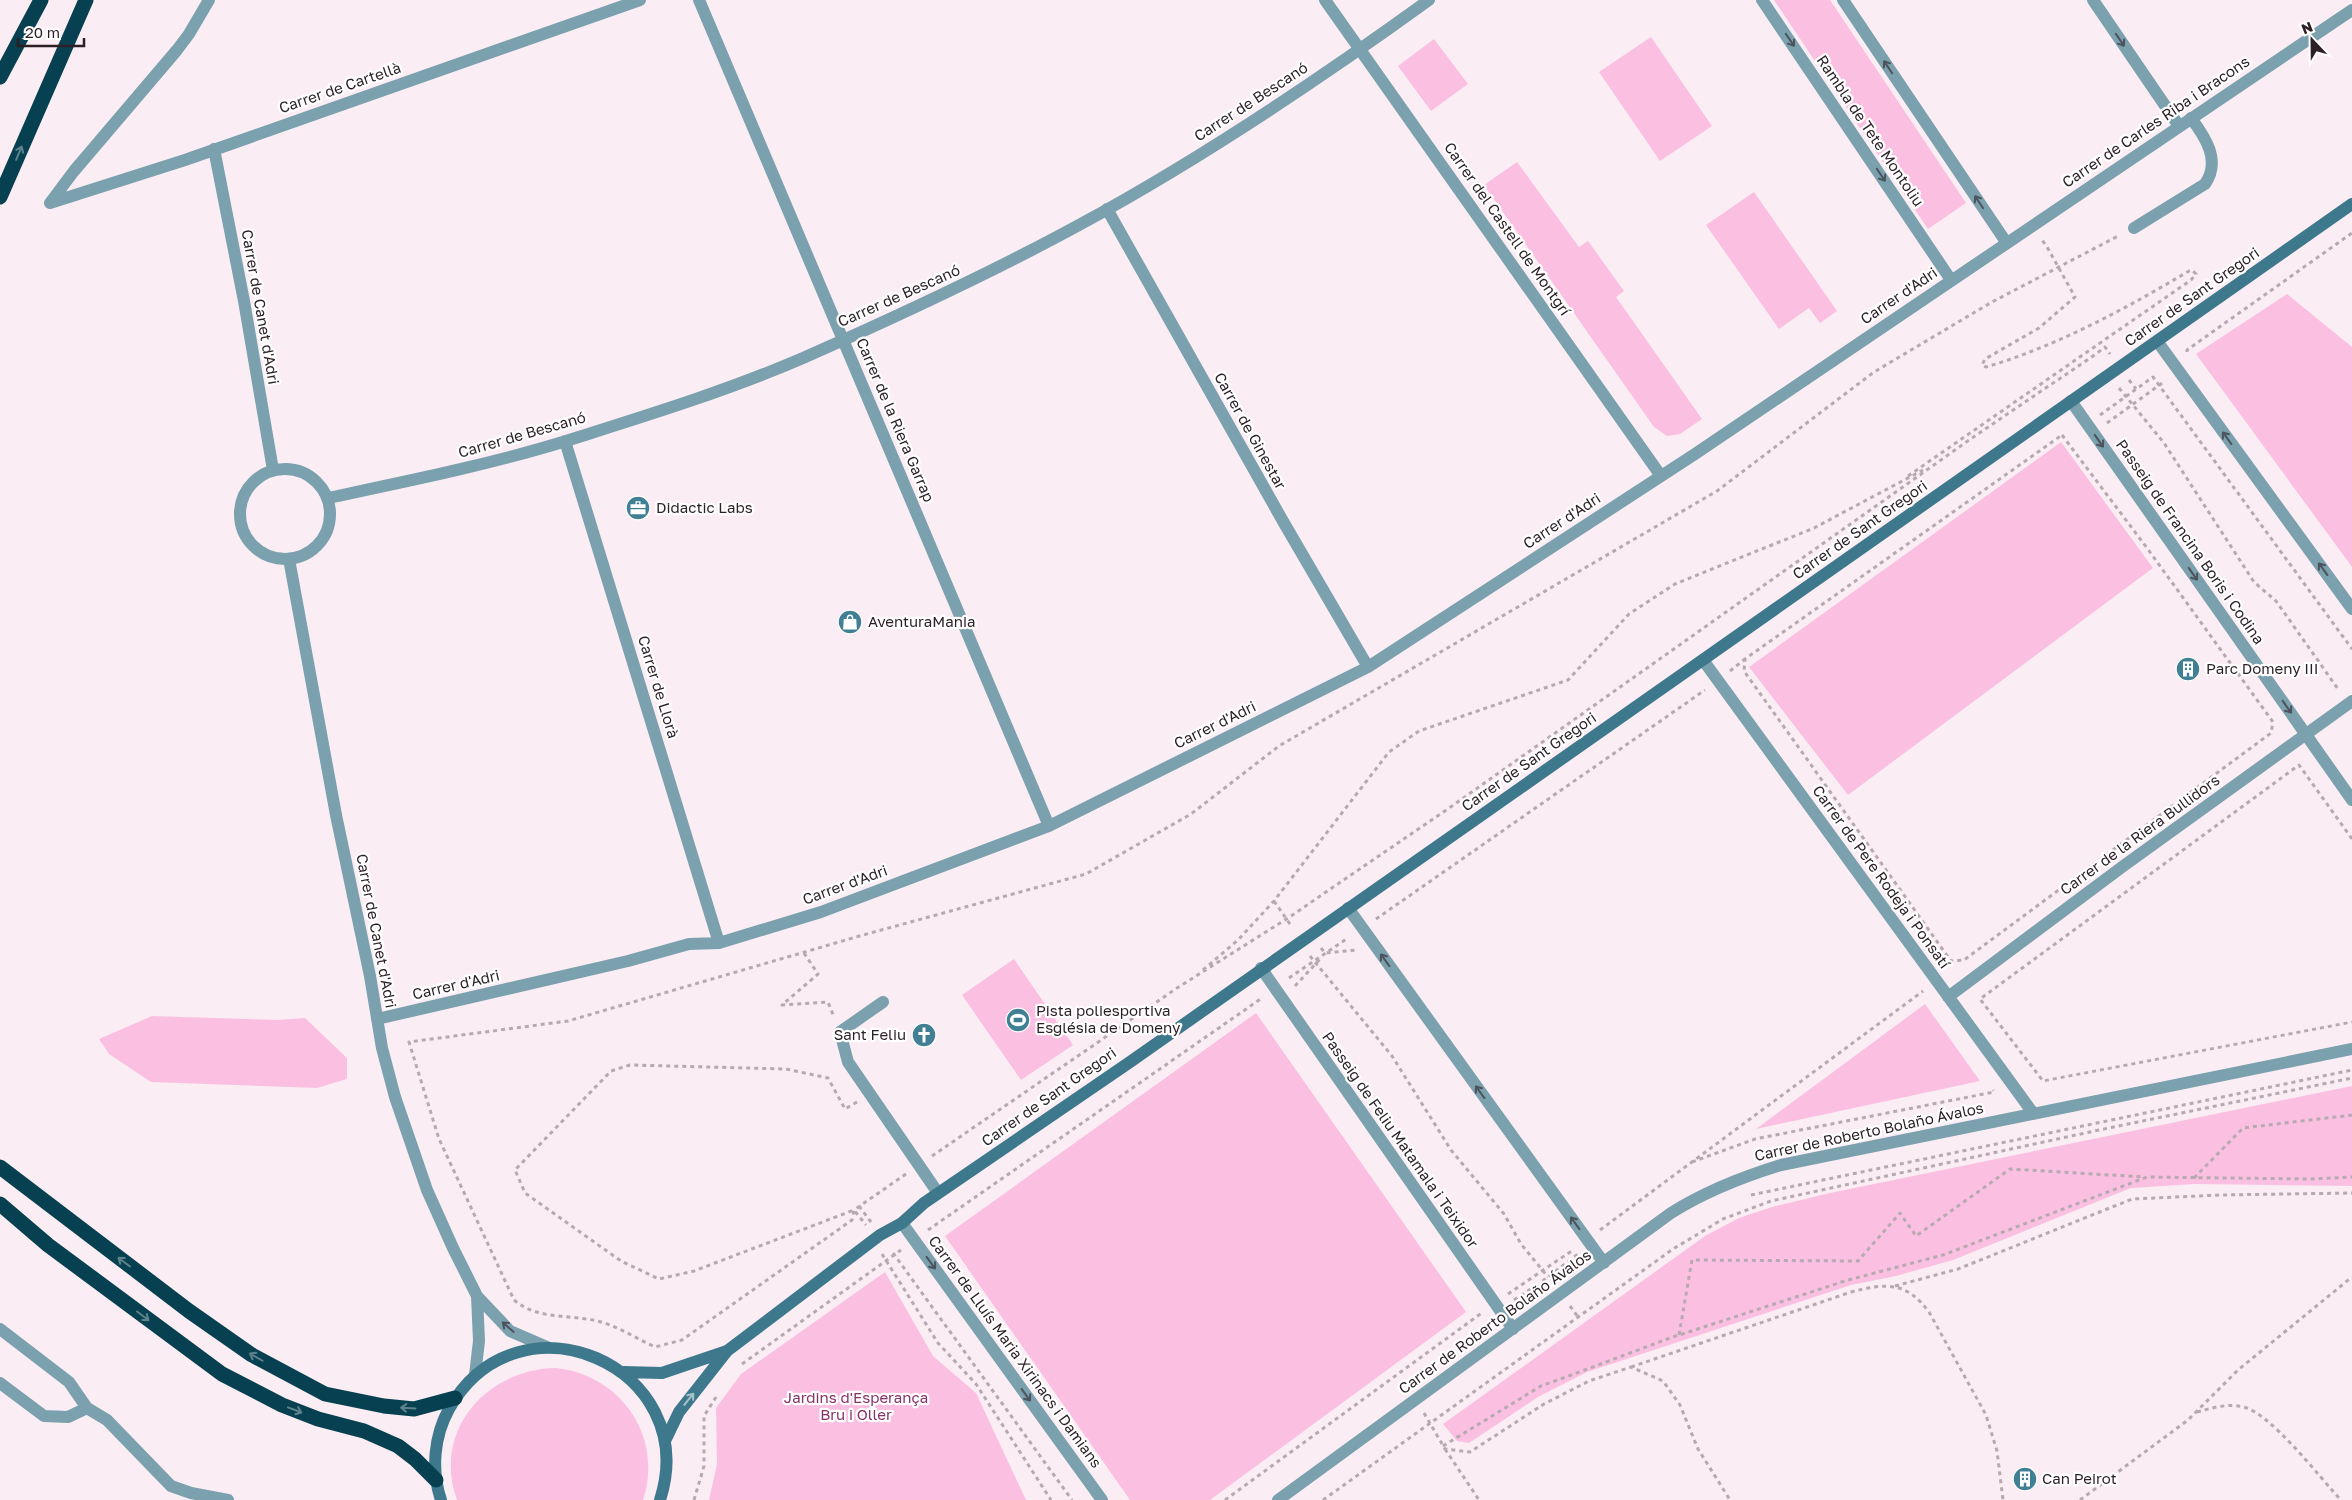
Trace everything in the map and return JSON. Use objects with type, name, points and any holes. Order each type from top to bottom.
[{"type":"highway","points":[[0,77],[41,0]]},
{"type":"highway","points":[[0,197],[86,0]]},
{"type":"highway","points":[[0,1167],[196,1316],[252,1355],[325,1394],[384,1406],[414,1409],[455,1398]]},
{"type":"highway","points":[[0,1204],[48,1245],[222,1374],[282,1405],[318,1419],[364,1431],[398,1446],[416,1459],[436,1480]]},
{"type":"highway","points":[[0,1218],[48,1245]]},
{"type":"main road","name":"Carrer de Sant Gregori","points":[[665,1441],[679,1412],[727,1351],[878,1237],[902,1223],[938,1193],[1300,942],[2352,204]]},
{"type":"main road","points":[[440,1499],[436,1480],[435,1458],[438,1437],[445,1416],[455,1398],[475,1375],[489,1365],[513,1354],[547,1347],[569,1349],[590,1354],[622,1372],[638,1386],[650,1403],[659,1421],[665,1441],[666,1470],[660,1500]]},
{"type":"main road","name":"Carrer de Sant Gregori","points":[[622,1372],[662,1373],[727,1351]]},
{"type":"street","name":"Carrer de Cartellà","points":[[209,0],[177,50],[74,171],[50,203],[214,149],[640,0]]},
{"type":"street","name":"Carrer de la Riera Garrap","points":[[699,0],[1050,826]]},
{"type":"street","name":"Carrer del Castell de Montgrí","points":[[1325,0],[1661,476]]},
{"type":"street","name":"Carrer de Bescanó","points":[[328,498],[479,465],[565,441],[698,398],[801,358],[956,289],[1108,209],[1232,134],[1360,50],[1429,0]]},
{"type":"street","name":"Rambla de Tete Montoliu","points":[[1762,0],[1951,280]]},
{"type":"street","points":[[1843,0],[2006,242]]},
{"type":"street","points":[[2093,0],[2179,126]]},
{"type":"street","name":"Carrer de Carles Riba i Bracons","points":[[1978,261],[2352,10]]},
{"type":"street","points":[[2134,228],[2205,184],[2212,174],[2212,164],[2205,137],[2191,118]]},
{"type":"street","name":"Carrer de Canet d'Adri","points":[[214,149],[244,301],[273,470]]},
{"type":"street","name":"Carrer de Ginestar","points":[[1108,209],[1284,523],[1368,667]]},
{"type":"street","name":"Carrer d'Adri","points":[[376,1019],[557,979],[689,944],[719,943],[821,912],[1050,826],[1368,667],[1661,476],[1978,261]]},
{"type":"street","points":[[2157,342],[2352,609]]},
{"type":"street","name":"Passeig de Francina Boris i Codina","points":[[2071,401],[2352,800]]},
{"type":"street","name":"Carrer de Llorà","points":[[565,441],[719,943]]},
{"type":"street","points":[[273,470],[299,471],[311,477],[321,486],[328,498],[331,511],[329,525],[324,538],[315,548],[303,556],[290,559],[275,558],[261,552],[250,542],[242,530],[240,515],[242,500],[248,487],[259,477],[273,470]]},
{"type":"street","name":"Carrer de Canet d'Adri","points":[[290,559],[336,815],[370,976],[376,1019],[395,1097],[427,1190],[477,1296],[510,1331],[547,1347]]},
{"type":"street","name":"Carrer de Pere Rodeja i Ponsatí","points":[[1703,660],[2033,1113]]},
{"type":"street","name":"Carrer de la Riera Bullidors","points":[[1948,997],[2350,702]]},
{"type":"street","points":[[1348,908],[1604,1263]]},
{"type":"street","name":"Passeig de Feliu Matamala i Teixidor","points":[[1261,968],[1513,1329]]},
{"type":"street","points":[[882,1002],[840,1032],[848,1062],[938,1193]]},
{"type":"street","name":"Carrer de Roberto Bolaño Ávalos","points":[[1278,1500],[1686,1203],[1750,1174],[1791,1163],[2352,1049]]},
{"type":"street","name":"Carrer de Lluís Maria Xirinacs i Damians","points":[[902,1223],[1102,1500]]},
{"type":"street","name":"Carrer de Canet d'Adri","points":[[475,1375],[478,1341],[477,1296]]},
{"type":"street","points":[[0,1329],[69,1382],[86,1408],[107,1420],[171,1486],[190,1493],[228,1500]]},
{"type":"street","points":[[0,1383],[44,1416],[68,1417],[86,1408]]},
{"type":"path","points":[[1895,485],[2196,274],[2192,270],[2189,271],[2154,292],[2043,348],[1986,367],[1982,365],[1985,359],[2039,328],[2076,297],[2046,245],[2029,227]]},
{"type":"path","points":[[2072,448],[2187,365],[2187,350],[2352,233]]},
{"type":"path","points":[[870,1095],[845,1109],[828,1078],[786,1070],[630,1065],[611,1071],[515,1170],[525,1193],[621,1261],[659,1279],[694,1271],[854,1210],[1193,978],[1296,913],[1452,806],[1935,464],[2105,347],[2126,396],[2164,443],[2254,582],[2276,602],[2350,702]]},
{"type":"path","points":[[2092,348],[2114,371],[2136,389]]},
{"type":"path","points":[[2099,415],[2152,377],[2352,649]]},
{"type":"path","points":[[1718,680],[1745,659],[2062,435],[2273,722],[2271,733],[1964,960],[1952,962],[1744,671],[1745,659]]},
{"type":"path","points":[[1193,978],[1238,940],[1274,901],[1389,752],[1419,731],[1568,680],[1583,666],[1629,614],[1674,584],[1814,528],[1935,464]]},
{"type":"path","points":[[739,1366],[884,1261],[1706,689],[1712,696]]},
{"type":"path","points":[[2352,839],[2299,765],[1980,999],[2043,1082],[2352,1022]]},
{"type":"path","points":[[1274,901],[1288,918],[1300,942],[1313,961],[1392,1056],[1451,1150],[1504,1214],[1521,1244],[1548,1277],[1563,1314],[1579,1303]]},
{"type":"path","points":[[1296,913],[1325,954]]},
{"type":"path","points":[[1325,954],[1360,950]]},
{"type":"path","points":[[804,952],[818,974],[782,1005],[828,1002]]},
{"type":"path","points":[[1918,983],[1929,998]]},
{"type":"path","points":[[409,1042],[439,1139],[514,1300],[525,1309],[538,1314],[609,1324],[655,1347],[682,1340],[852,1220],[854,1210]]},
{"type":"path","points":[[1742,1199],[1751,1195],[2352,1070]]},
{"type":"path","points":[[1323,1500],[1673,1249],[1723,1219],[1771,1201],[2089,1132],[2352,1078]]},
{"type":"path","points":[[1688,1163],[1755,1139],[1994,1092],[1989,1085]]},
{"type":"path","points":[[2193,1178],[2244,1128],[2352,1115]]},
{"type":"path","points":[[1679,1335],[1692,1260],[1858,1260],[1900,1213],[1916,1236],[2010,1169],[2148,1177],[2310,1179],[2352,1177]]},
{"type":"path","points":[[1444,1448],[1541,1386],[1679,1335],[1848,1280],[1943,1256],[2148,1177]]},
{"type":"path","points":[[1444,1448],[1470,1452],[1544,1404],[1589,1381],[1851,1292],[1876,1286],[1894,1286],[1958,1269],[2132,1199],[2220,1195],[2352,1193]]},
{"type":"path","points":[[859,1206],[878,1237],[1072,1500]]},
{"type":"path","points":[[854,1210],[878,1237],[884,1261],[938,1343],[976,1384],[1042,1490],[1051,1500]]},
{"type":"path","points":[[1578,1251],[1578,1256],[1540,1283],[1572,1308],[1578,1317]]},
{"type":"path","points":[[2080,1500],[2196,1412],[2238,1370],[2352,1277]]},
{"type":"path","points":[[1894,1286],[1913,1294],[1930,1312],[1986,1415],[1997,1452],[2003,1500]]},
{"type":"path","points":[[1631,1367],[1663,1381],[1680,1405],[1698,1449],[1730,1500]]},
{"type":"path","points":[[694,1500],[704,1466],[704,1416],[722,1386]]},
{"type":"path","points":[[2196,1412],[2231,1405],[2254,1410],[2268,1421],[2341,1500]]},
{"type":"path","points":[[1417,1420],[1433,1408]]},
{"type":"path","points":[[1430,1423],[1444,1448],[1479,1500]]},
{"type":"green space","points":[[1774,0],[1830,0],[1966,203],[1928,229]]},
{"type":"green space","points":[[1651,37],[1712,126],[1660,161],[1599,72]]},
{"type":"green space","points":[[1434,39],[1468,84],[1431,111],[1398,66]]},
{"type":"green space","points":[[1517,162],[1579,247],[1588,241],[1624,291],[1616,297],[1702,419],[1680,434],[1667,436],[1654,427],[1484,185]]},
{"type":"green space","points":[[1754,192],[1837,311],[1820,323],[1809,308],[1779,329],[1706,225]]},
{"type":"green space","points":[[2287,294],[2352,347],[2352,567],[2196,354]]},
{"type":"green space","points":[[2061,442],[2153,568],[1848,795],[1749,667]]},
{"type":"green space","name":"Pista poliesportiva Església de Domeny","points":[[1014,959],[1073,1045],[1021,1080],[962,995]]},
{"type":"green space","points":[[1925,1004],[1980,1081],[1756,1129]]},
{"type":"green space","points":[[1256,1013],[1466,1312],[1210,1500],[1130,1500],[945,1236]]},
{"type":"green space","points":[[152,1016],[278,1020],[305,1018],[347,1058],[347,1079],[317,1088],[151,1082],[109,1054],[99,1039]]},
{"type":"green space","points":[[2352,1086],[2352,1186],[2195,1184],[2131,1188],[1953,1260],[1896,1276],[1851,1285],[1587,1372],[1538,1397],[1469,1443],[1457,1441],[1443,1424],[1705,1236],[1739,1218],[1772,1207],[1830,1193]]},
{"type":"green space","name":"Jardins d'Esperança Bru i Oller","points":[[885,1272],[933,1356],[976,1393],[1026,1500],[709,1500],[717,1464],[716,1408],[741,1374]]},
{"type":"green space","points":[[556,1368],[579,1373],[600,1383],[618,1396],[632,1413],[642,1432],[647,1454],[648,1477],[643,1500],[457,1500],[451,1475],[452,1450],[459,1428],[471,1408],[487,1392],[507,1379],[531,1371]]},
{"type":"place","name":"Didactic Labs","points":[[638,508]]},
{"type":"place","name":"AventuraMania","points":[[850,622]]},
{"type":"place","name":"Parc Domeny III","points":[[2188,669]]},
{"type":"place","name":"Pista poliesportiva Església de Domeny","points":[[1018,1020]]},
{"type":"place","name":"Sant Feliu","points":[[924,1035]]},
{"type":"place","name":"Can Peirot","points":[[2025,1479]]}]
